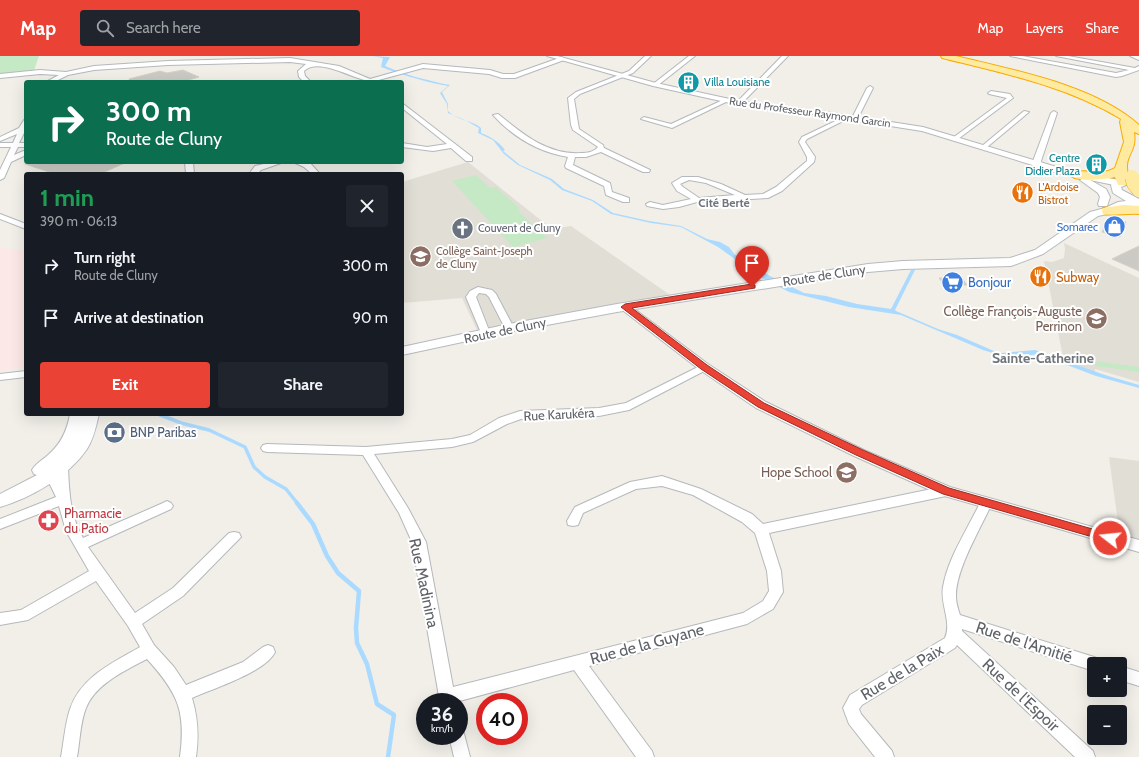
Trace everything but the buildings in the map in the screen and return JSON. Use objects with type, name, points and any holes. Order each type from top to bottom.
[{"type":"highway","points":[[945,56],[1056,86],[1087,97],[1139,119]]},
{"type":"highway","points":[[954,56],[1043,79],[1093,97],[1139,122]]},
{"type":"highway","points":[[1116,110],[1139,131]]},
{"type":"highway","points":[[1116,110],[1129,126],[1136,141],[1136,148],[1124,180]]},
{"type":"highway","points":[[1077,176],[1114,175],[1134,184],[1139,190]]},
{"type":"highway","points":[[1106,208],[1139,210]]},
{"type":"main road","points":[[1077,176],[1102,192],[1105,197],[1106,208]]},
{"type":"main road","points":[[1124,180],[1139,202]]},
{"type":"main road","name":"Route de Cluny","points":[[1106,208],[1124,180]]},
{"type":"main road","name":"Route de Cluny","points":[[404,351],[509,328],[625,307],[875,267],[1011,262],[1039,252],[1094,214],[1106,208],[1139,202]]},
{"type":"main road","points":[[0,493],[54,469],[70,441],[77,416]]},
{"type":"main road","points":[[0,501],[54,469],[79,450],[87,436],[91,416]]},
{"type":"street","name":"Rue du Professeur Raymond Garcin","points":[[550,56],[655,85],[739,103],[906,125],[956,138],[987,144],[1038,164],[1077,176],[1124,180]]},
{"type":"street","points":[[646,170],[601,149],[598,144],[576,130],[574,125],[571,98],[574,95],[622,76],[637,67],[648,56]]},
{"type":"street","points":[[655,85],[692,56]]},
{"type":"street","points":[[739,103],[785,56]]},
{"type":"street","points":[[1013,56],[1120,75],[1138,69]]},
{"type":"street","points":[[1058,56],[1138,69]]},
{"type":"street","points":[[1133,56],[1139,58]]},
{"type":"street","points":[[375,80],[390,74],[423,66],[490,72],[515,76],[562,59]]},
{"type":"street","points":[[53,80],[66,74],[94,68],[290,60],[337,67],[370,80]]},
{"type":"street","points":[[306,80],[302,77],[301,71],[306,66],[314,63]]},
{"type":"street","points":[[0,76],[40,72],[66,74]]},
{"type":"street","points":[[650,204],[663,207],[679,205],[697,200],[742,196],[765,196],[779,189],[810,162],[811,157],[802,142],[804,138],[851,118],[870,88]]},
{"type":"street","points":[[956,138],[1010,98],[1005,94],[991,93]]},
{"type":"street","points":[[644,119],[672,126],[727,100]]},
{"type":"street","points":[[404,107],[469,159]]},
{"type":"street","points":[[987,144],[1026,112]]},
{"type":"street","points":[[1038,164],[1037,161],[1054,113]]},
{"type":"street","points":[[496,115],[532,144],[549,151],[572,155],[588,155],[601,149]]},
{"type":"street","points":[[0,139],[24,130]]},
{"type":"street","points":[[0,178],[6,159],[24,130]]},
{"type":"street","points":[[423,148],[441,137]]},
{"type":"street","points":[[0,145],[24,144]]},
{"type":"street","points":[[404,145],[423,148],[442,148],[451,145]]},
{"type":"street","points":[[6,159],[24,153]]},
{"type":"street","points":[[572,155],[569,166],[607,185],[609,193],[626,200]]},
{"type":"street","points":[[255,172],[258,168],[273,164]]},
{"type":"street","points":[[304,164],[307,165],[314,172]]},
{"type":"street","points":[[697,200],[680,189],[676,183],[681,179],[697,179],[742,196]]},
{"type":"street","points":[[0,216],[24,226]]},
{"type":"street","points":[[485,333],[471,297],[473,293],[478,290],[489,292],[493,296],[509,328]]},
{"type":"street","points":[[625,307],[704,367],[761,405],[859,453],[946,491],[1139,546]]},
{"type":"street","name":"Rue Karukéra","points":[[267,448],[366,451],[452,444],[473,438],[503,421],[520,415],[599,412],[629,406],[704,367]]},
{"type":"street","points":[[0,376],[24,374]]},
{"type":"street","name":"Rue Madinina","points":[[366,451],[404,511],[419,542],[447,693]]},
{"type":"street","points":[[54,469],[72,531],[80,545],[98,573],[134,622],[149,650],[169,672],[183,694],[189,715],[190,740],[188,757]]},
{"type":"street","points":[[573,520],[579,510],[634,485],[662,481],[696,492],[747,518],[761,530],[946,491]]},
{"type":"street","points":[[0,524],[63,499]]},
{"type":"street","points":[[955,627],[949,597],[951,577],[986,503]]},
{"type":"street","points":[[80,545],[167,506]]},
{"type":"street","name":"Rue de la Guyane","points":[[468,693],[577,662],[747,618],[768,605],[776,592],[774,571],[761,530]]},
{"type":"street","points":[[134,622],[178,592],[234,537]]},
{"type":"street","points":[[0,619],[23,616],[98,573]]},
{"type":"street","name":"Rue de l'Amitié","points":[[955,627],[1087,662]]},
{"type":"street","name":"Rue de la Paix","points":[[886,757],[855,719],[851,708],[856,700],[950,643],[955,627]]},
{"type":"street","name":"Rue de l'Espoir","points":[[955,627],[1086,757]]},
{"type":"street","points":[[69,757],[79,703],[89,688],[106,675],[149,650]]},
{"type":"street","points":[[183,694],[248,667],[268,652]]},
{"type":"street","points":[[577,662],[646,757]]},
{"type":"street","points":[[1127,675],[1139,679]]},
{"type":"street","points":[[459,745],[462,757]]},
{"type":"shaded area","points":[[468,162],[552,229],[571,226],[670,295],[477,330],[462,298],[404,303],[404,181]]},
{"type":"shaded area","name":"Collège François-Auguste Perrinon","points":[[1064,243],[1139,278],[1139,382],[1095,369],[1095,373],[1085,371],[1063,357],[1044,261],[1052,262],[1064,258]]},
{"type":"shaded area","points":[[0,248],[7,248],[24,251],[24,367],[0,371]]},
{"type":"shaded area","points":[[1109,457],[1139,461],[1139,542],[1120,537]]},
{"type":"green space","points":[[0,56],[39,56],[34,70],[0,74]]},
{"type":"green space","points":[[476,175],[490,188],[496,187],[520,209],[518,211],[547,238],[513,247],[452,181]]},
{"type":"green space","points":[[1094,361],[1139,367],[1139,372],[1096,366]]},
{"type":"water","points":[[372,56],[390,57],[385,66],[434,82],[450,85],[442,92],[448,104],[448,111],[453,115],[448,113],[447,104],[440,93],[448,86],[414,78],[381,67],[383,58]]},
{"type":"water","points":[[466,120],[481,128],[481,133],[497,142],[505,150],[503,151],[520,165],[552,179],[564,189],[593,200],[613,213],[681,226],[707,239],[720,242],[729,247],[735,255],[747,260],[770,276],[804,293],[826,296],[857,304],[891,309],[911,270],[915,270],[895,310],[896,311],[994,351],[1002,353],[1035,350],[1105,375],[1139,385],[1139,388],[1096,376],[1038,354],[1019,357],[1003,356],[983,350],[901,315],[849,307],[789,292],[760,277],[718,247],[681,227],[651,223],[611,214],[592,201],[562,190],[550,180],[518,165],[504,154],[493,140],[478,133],[479,128]]},
{"type":"waterway","points":[[163,416],[181,423],[209,430],[245,447],[254,467],[265,477],[286,489],[298,504]]},
{"type":"waterway","points":[[297,503],[313,524],[327,556],[338,573],[359,591],[356,628],[357,643],[367,664],[377,704],[394,715],[388,757]]},
{"type":"place","name":"Villa Louisiane","points":[[688,82]]},
{"type":"place","name":"Centre Didier Plaza","points":[[1096,164]]},
{"type":"place","name":"L'Ardoise Bistrot","points":[[1023,193]]},
{"type":"place","name":"Somarec","points":[[1114,227]]},
{"type":"place","name":"Couvent de Cluny","points":[[462,228]]},
{"type":"place","name":"Collège Saint-Joseph de Cluny","points":[[421,257]]},
{"type":"place","name":"Subway","points":[[1041,277]]},
{"type":"place","name":"Bonjour","points":[[953,282]]},
{"type":"place","name":"Collège François-Auguste Perrinon","points":[[1097,318]]},
{"type":"place","name":"BNP Paribas","points":[[115,432]]},
{"type":"place","name":"Hope School","points":[[847,472]]},
{"type":"place","name":"Pharmacie du Patio","points":[[49,520]]},
{"type":"district","name":"Cité Berté","points":[[724,202]]},
{"type":"district","name":"Sainte-Catherine","points":[[1043,358]]},
{"type":"route","points":[[752,287],[625,307],[704,367],[761,405],[859,453],[946,491],[1110,538]]}]
